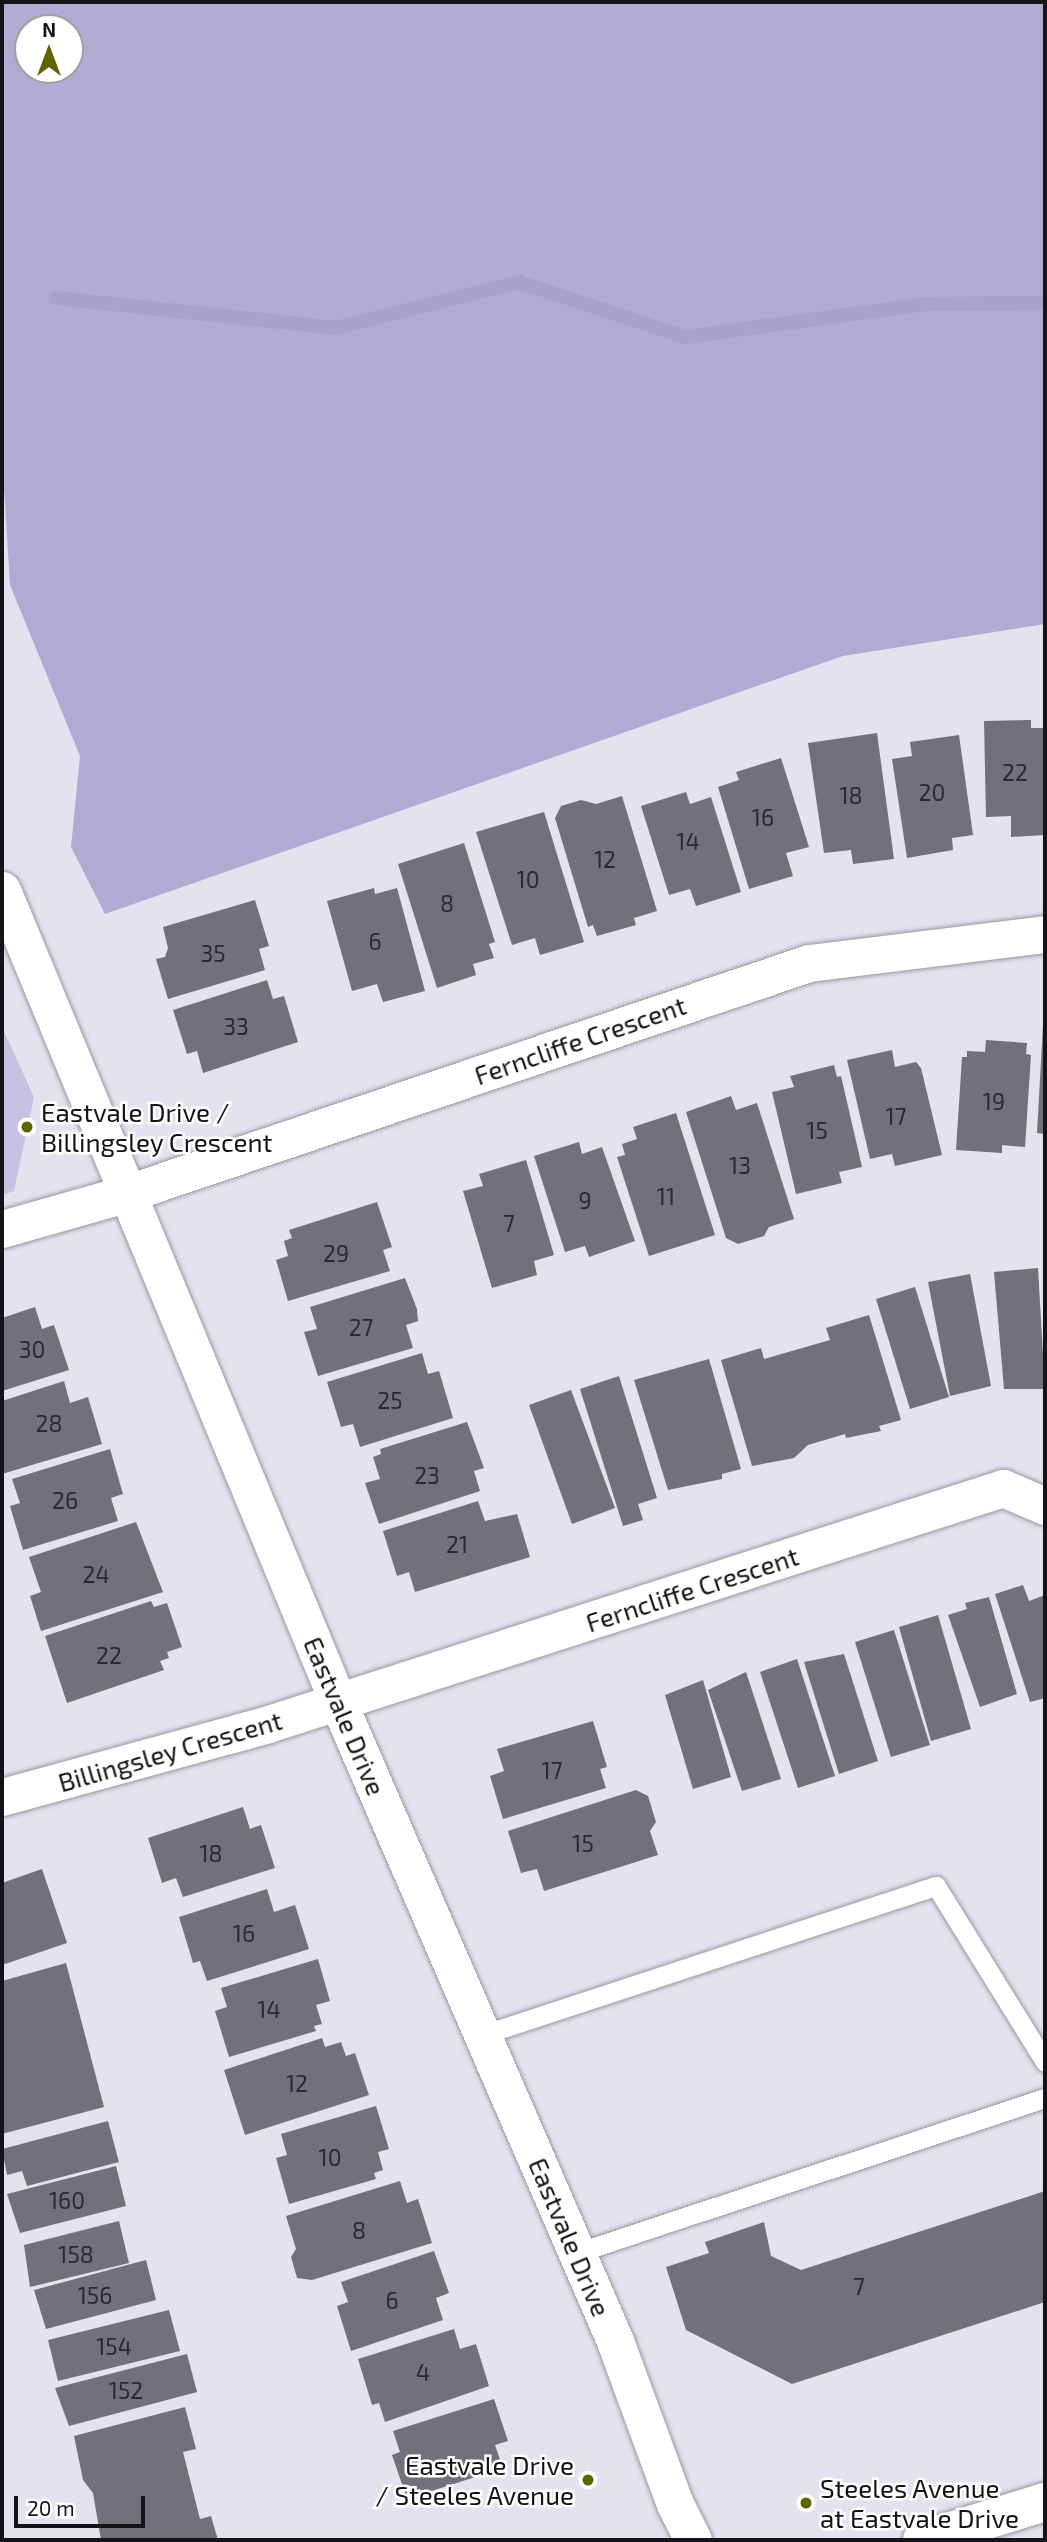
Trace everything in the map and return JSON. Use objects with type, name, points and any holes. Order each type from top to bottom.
[{"type":"main road","points":[[922,2540],[1045,2502]]},
{"type":"street","name":"Eastvale Drive","points":[[2,890],[125,1194],[338,1702],[615,2341],[675,2504],[693,2540]]},
{"type":"street","name":"Ferncliffe Crescent","points":[[125,1194],[809,963],[1045,934]]},
{"type":"street","points":[[2,1229],[125,1194]]},
{"type":"street","name":"Ferncliffe Crescent","points":[[338,1702],[1003,1488],[1045,1506]]},
{"type":"street","name":"Billingsley Crescent","points":[[2,1797],[338,1702]]},
{"type":"lane","points":[[482,2035],[936,1886],[1045,2062]]},
{"type":"lane","points":[[576,2253],[1045,2098]]},
{"type":"shaded area","points":[[2,2],[1045,2],[1045,624],[843,656],[105,914],[71,847],[80,756],[10,585],[2,455]]},
{"type":"shaded area","points":[[2,1027],[34,1097],[14,1191],[2,1195]]},
{"type":"building","points":[[1031,720],[1031,728],[1045,728],[1045,835],[1011,837],[1011,816],[986,817],[984,721]]},
{"type":"building","points":[[877,733],[894,859],[853,864],[851,850],[824,853],[808,743]]},
{"type":"building","points":[[959,735],[973,835],[952,838],[953,850],[907,858],[892,759],[912,756],[910,742]]},
{"type":"building","points":[[781,758],[809,847],[786,853],[793,876],[749,889],[718,787],[739,780],[736,772]]},
{"type":"building","points":[[686,792],[690,804],[711,797],[741,892],[696,906],[690,889],[669,895],[641,806]]},
{"type":"building","points":[[622,796],[657,911],[634,918],[636,925],[597,936],[593,925],[588,927],[555,818],[561,806],[581,800],[596,804]]},
{"type":"building","points":[[544,812],[584,942],[540,955],[535,938],[512,945],[476,832]]},
{"type":"building","points":[[464,843],[495,942],[489,944],[494,958],[473,964],[476,975],[437,988],[398,864]]},
{"type":"building","points":[[374,888],[375,894],[397,888],[425,991],[383,1002],[377,984],[352,991],[327,901]]},
{"type":"building","points":[[255,900],[269,946],[259,949],[265,970],[168,999],[156,959],[165,957],[168,948],[163,927]]},
{"type":"building","points":[[267,980],[273,999],[284,996],[298,1042],[203,1073],[197,1051],[187,1054],[173,1010]]},
{"type":"building","points":[[1045,1025],[1045,1134],[1037,1133]]},
{"type":"building","points":[[986,1040],[1027,1043],[1026,1054],[1031,1055],[1025,1147],[1002,1145],[1002,1153],[956,1150],[962,1057],[967,1057],[967,1051],[985,1052]]},
{"type":"building","points":[[892,1050],[895,1067],[916,1062],[921,1068],[942,1155],[895,1166],[892,1154],[870,1159],[847,1060]]},
{"type":"building","points":[[834,1065],[837,1077],[841,1076],[862,1167],[839,1172],[842,1183],[796,1194],[772,1092],[794,1087],[790,1076]]},
{"type":"building","points":[[731,1096],[736,1110],[757,1103],[794,1219],[769,1227],[764,1236],[738,1244],[726,1238],[686,1112]]},
{"type":"building","points":[[676,1113],[715,1235],[649,1256],[617,1157],[625,1155],[622,1144],[637,1139],[633,1127]]},
{"type":"building","points":[[579,1142],[582,1154],[602,1147],[635,1241],[589,1257],[585,1246],[565,1252],[534,1156]]},
{"type":"building","points":[[526,1160],[554,1255],[534,1261],[537,1275],[492,1288],[463,1191],[483,1186],[479,1174]]},
{"type":"building","points":[[377,1202],[392,1247],[383,1250],[390,1271],[288,1301],[276,1260],[288,1256],[284,1241],[292,1238],[289,1230]]},
{"type":"building","points":[[1038,1268],[1045,1389],[1004,1389],[994,1272]]},
{"type":"building","points":[[970,1274],[991,1386],[950,1396],[928,1282]]},
{"type":"building","points":[[405,1278],[417,1309],[418,1321],[406,1325],[413,1348],[318,1376],[304,1332],[317,1329],[310,1307]]},
{"type":"building","points":[[915,1287],[949,1397],[910,1409],[876,1299]]},
{"type":"building","points":[[35,1307],[42,1329],[54,1325],[69,1370],[2,1391],[2,1318]]},
{"type":"building","points":[[869,1315],[901,1420],[879,1426],[881,1431],[846,1438],[845,1434],[808,1445],[794,1458],[752,1466],[721,1360],[761,1348],[764,1359],[830,1340],[826,1328]]},
{"type":"building","points":[[422,1353],[428,1374],[439,1371],[453,1418],[360,1447],[353,1424],[341,1427],[327,1382]]},
{"type":"building","points":[[709,1359],[741,1469],[722,1474],[722,1479],[668,1490],[634,1380]]},
{"type":"building","points":[[619,1376],[657,1498],[638,1504],[643,1520],[623,1526],[580,1389]]},
{"type":"building","points":[[64,1381],[70,1403],[88,1397],[102,1444],[2,1474],[2,1401]]},
{"type":"building","points":[[571,1390],[615,1508],[572,1524],[529,1405]]},
{"type":"building","points":[[467,1422],[484,1468],[474,1471],[480,1491],[379,1524],[365,1483],[380,1479],[373,1457],[381,1454],[380,1449]]},
{"type":"building","points":[[110,1449],[123,1494],[111,1498],[118,1521],[23,1550],[10,1506],[20,1503],[12,1479]]},
{"type":"building","points":[[478,1501],[485,1521],[517,1514],[530,1557],[415,1592],[409,1572],[397,1576],[383,1531]]},
{"type":"building","points":[[136,1522],[163,1592],[41,1631],[30,1596],[41,1592],[29,1557]]},
{"type":"building","points":[[1023,1585],[1029,1601],[1045,1595],[1045,1698],[1030,1702],[995,1594]]},
{"type":"building","points":[[989,1597],[1017,1694],[980,1707],[948,1615],[967,1609],[965,1603]]},
{"type":"building","points":[[151,1601],[154,1607],[167,1603],[182,1647],[167,1652],[169,1658],[160,1661],[164,1670],[67,1703],[45,1636]]},
{"type":"building","points":[[938,1615],[971,1729],[931,1741],[899,1627]]},
{"type":"building","points":[[894,1630],[930,1745],[891,1757],[855,1642]]},
{"type":"building","points":[[844,1654],[878,1761],[839,1774],[804,1662]]},
{"type":"building","points":[[797,1659],[835,1776],[798,1788],[760,1672]]},
{"type":"building","points":[[746,1672],[781,1779],[742,1791],[708,1690]]},
{"type":"building","points":[[703,1680],[731,1777],[693,1789],[665,1695]]},
{"type":"building","points":[[593,1721],[607,1767],[600,1769],[606,1788],[503,1819],[490,1776],[504,1771],[497,1749]]},
{"type":"building","points":[[636,1790],[648,1796],[656,1822],[650,1831],[658,1855],[544,1891],[537,1869],[521,1873],[508,1831]]},
{"type":"building","points":[[243,1807],[250,1829],[261,1825],[275,1868],[183,1897],[176,1878],[162,1883],[148,1838]]},
{"type":"building","points":[[42,1869],[67,1943],[2,1965],[2,1883]]},
{"type":"building","points":[[267,1889],[274,1912],[295,1905],[309,1949],[207,1981],[200,1961],[193,1963],[179,1917]]},
{"type":"building","points":[[318,1959],[330,2001],[316,2005],[322,2024],[314,2026],[316,2031],[229,2057],[215,2011],[227,2007],[221,1988]]},
{"type":"building","points":[[66,1963],[104,2107],[2,2134],[2,1981]]},
{"type":"building","points":[[322,2038],[325,2047],[341,2042],[346,2056],[355,2053],[369,2095],[245,2135],[224,2070]]},
{"type":"building","points":[[376,2106],[389,2149],[378,2152],[383,2170],[374,2173],[376,2179],[289,2204],[276,2158],[287,2155],[281,2134]]},
{"type":"building","points":[[108,2121],[119,2162],[27,2186],[22,2171],[7,2175],[2,2149]]},
{"type":"building","points":[[116,2166],[126,2206],[20,2233],[7,2194]]},
{"type":"building","points":[[400,2181],[407,2203],[418,2199],[432,2243],[312,2280],[297,2278],[291,2257],[296,2249],[286,2216]]},
{"type":"building","points":[[1045,2191],[1045,2302],[792,2384],[686,2330],[666,2267],[709,2253],[705,2242],[764,2222],[771,2256],[801,2270]]},
{"type":"building","points":[[119,2221],[129,2263],[30,2287],[24,2245]]},
{"type":"building","points":[[434,2251],[449,2293],[436,2298],[443,2320],[351,2351],[337,2306],[348,2302],[341,2282]]},
{"type":"building","points":[[146,2260],[156,2300],[46,2329],[34,2290]]},
{"type":"building","points":[[169,2310],[180,2351],[58,2381],[48,2340]]},
{"type":"building","points":[[454,2329],[460,2349],[476,2344],[489,2386],[385,2422],[379,2403],[372,2405],[358,2359]]},
{"type":"building","points":[[187,2354],[197,2392],[69,2426],[55,2388]]},
{"type":"building","points":[[494,2399],[508,2441],[495,2445],[503,2468],[407,2499],[392,2455],[400,2452],[393,2431]]},
{"type":"building","points":[[185,2407],[196,2449],[183,2452],[200,2519],[211,2516],[218,2540],[101,2540],[93,2493],[83,2480],[74,2436]]},
{"type":"waterway","points":[[56,298],[335,328],[519,282],[685,337],[926,304],[1045,303]]},
{"type":"place","name":"Eastvale Drive / Billingsley Crescent","points":[[27,1127]]},
{"type":"place","name":"Eastvale Drive / Steeles Avenue","points":[[588,2480]]},
{"type":"place","name":"Steeles Avenue at Eastvale Drive","points":[[806,2503]]}]
